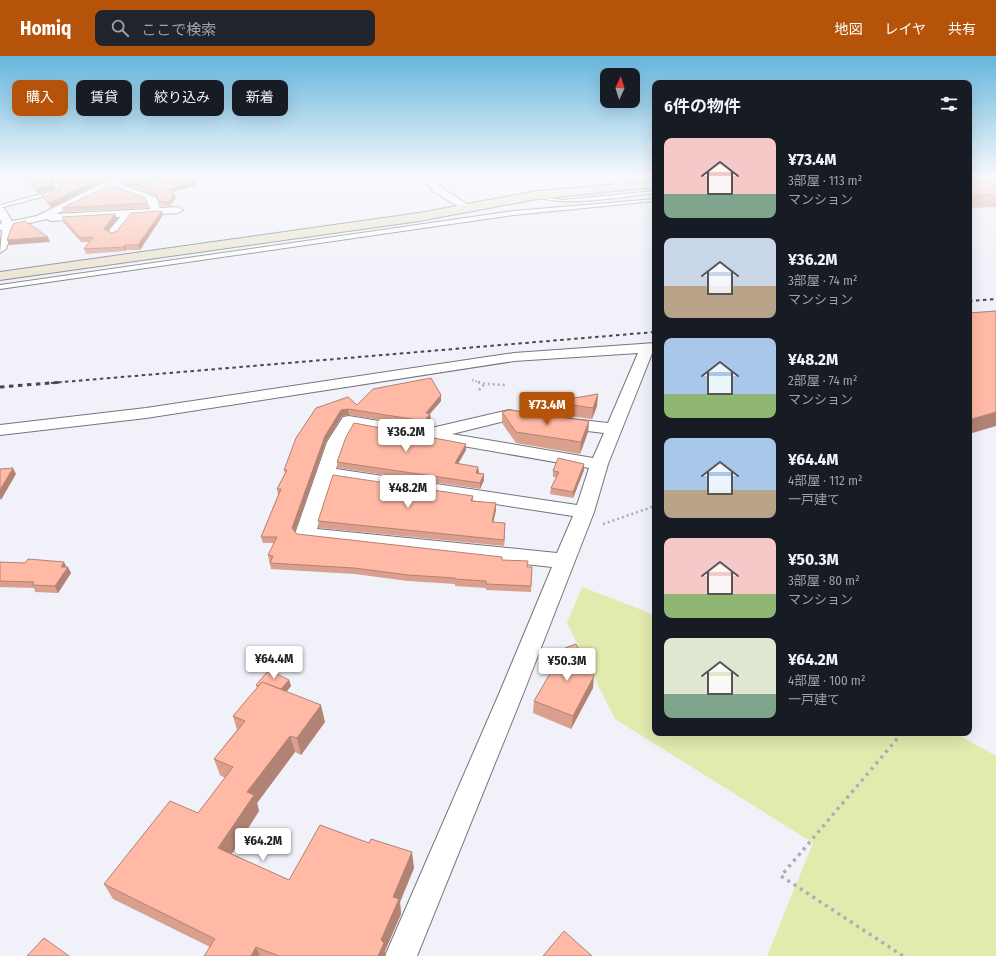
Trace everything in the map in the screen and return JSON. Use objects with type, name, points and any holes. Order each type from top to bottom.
[{"type":"street","points":[[0,249],[5,226],[40,218],[55,217]]},
{"type":"street","points":[[124,217],[108,233],[125,232]]},
{"type":"street","points":[[0,276],[417,217]]},
{"type":"street","points":[[0,430],[146,413],[514,356],[651,347],[613,429],[579,522],[511,694],[401,956]]},
{"type":"street","points":[[424,435],[509,416],[613,429]]},
{"type":"street","points":[[563,561],[305,534],[336,442],[349,421],[599,464]]},
{"type":"street","points":[[326,473],[579,522]]},
{"type":"lane","points":[[0,288],[487,217]]},
{"type":"path","points":[[471,380],[485,384],[507,385]]},
{"type":"path","points":[[479,390],[485,384]]},
{"type":"path","points":[[579,522],[652,507]]},
{"type":"path","points":[[899,736],[782,876],[903,956]]},
{"type":"green space","points":[[582,587],[652,614],[652,736],[960,736],[996,756],[996,956],[767,956],[813,843],[615,719],[567,623]]},
{"type":"building","points":[[62,217],[113,217],[104,229],[112,233],[117,231],[128,217],[158,217],[138,245],[84,249],[93,237],[80,238]]},
{"type":"building","points":[[25,221],[48,237],[7,240],[13,224]]},
{"type":"building","points":[[996,311],[996,412],[972,419],[972,313]]},
{"type":"building","points":[[431,378],[441,395],[426,413],[430,414],[424,421],[348,409],[341,410],[325,436],[292,528],[297,534],[502,557],[502,560],[528,561],[527,567],[532,567],[531,586],[486,584],[486,581],[408,575],[354,568],[270,563],[273,556],[268,555],[277,537],[261,537],[281,489],[277,489],[287,470],[284,470],[296,438],[316,408],[348,397],[357,405],[373,389]]},
{"type":"building","points":[[598,394],[593,408],[551,402]]},
{"type":"building","points":[[509,410],[589,421],[581,442],[516,432],[502,412]]},
{"type":"building","points":[[354,423],[466,444],[455,463],[478,467],[476,473],[484,474],[480,483],[337,462],[346,437]]},
{"type":"building","points":[[558,458],[584,464],[573,492],[551,488],[559,472],[553,471]]},
{"type":"building","points":[[13,468],[0,490],[0,469]]},
{"type":"building","points":[[333,475],[473,496],[471,501],[496,503],[492,522],[505,523],[504,540],[318,521]]},
{"type":"building","points":[[28,559],[64,562],[61,567],[68,567],[55,586],[32,585],[34,582],[0,581],[0,562],[25,563]]},
{"type":"building","points":[[576,644],[594,676],[573,716],[534,701],[565,648]]},
{"type":"building","points":[[269,670],[289,680],[281,689],[262,682],[258,686],[256,685]]},
{"type":"building","points":[[262,682],[321,705],[297,738],[290,736],[247,792],[254,795],[218,848],[289,880],[320,825],[369,843],[371,839],[412,852],[393,897],[399,899],[381,940],[384,943],[378,956],[279,956],[256,947],[251,956],[204,956],[215,939],[104,884],[170,801],[198,813],[233,767],[214,759],[245,721],[233,716]]},
{"type":"building","points":[[564,931],[592,956],[543,956]]},
{"type":"building","points":[[44,938],[69,956],[27,956]]},
{"type":"railway","points":[[972,301],[996,299]]},
{"type":"railway","points":[[60,382],[652,332]]},
{"type":"railway","points":[[0,387],[60,382]]},
{"type":"railway","points":[[51,383],[60,382]]}]
